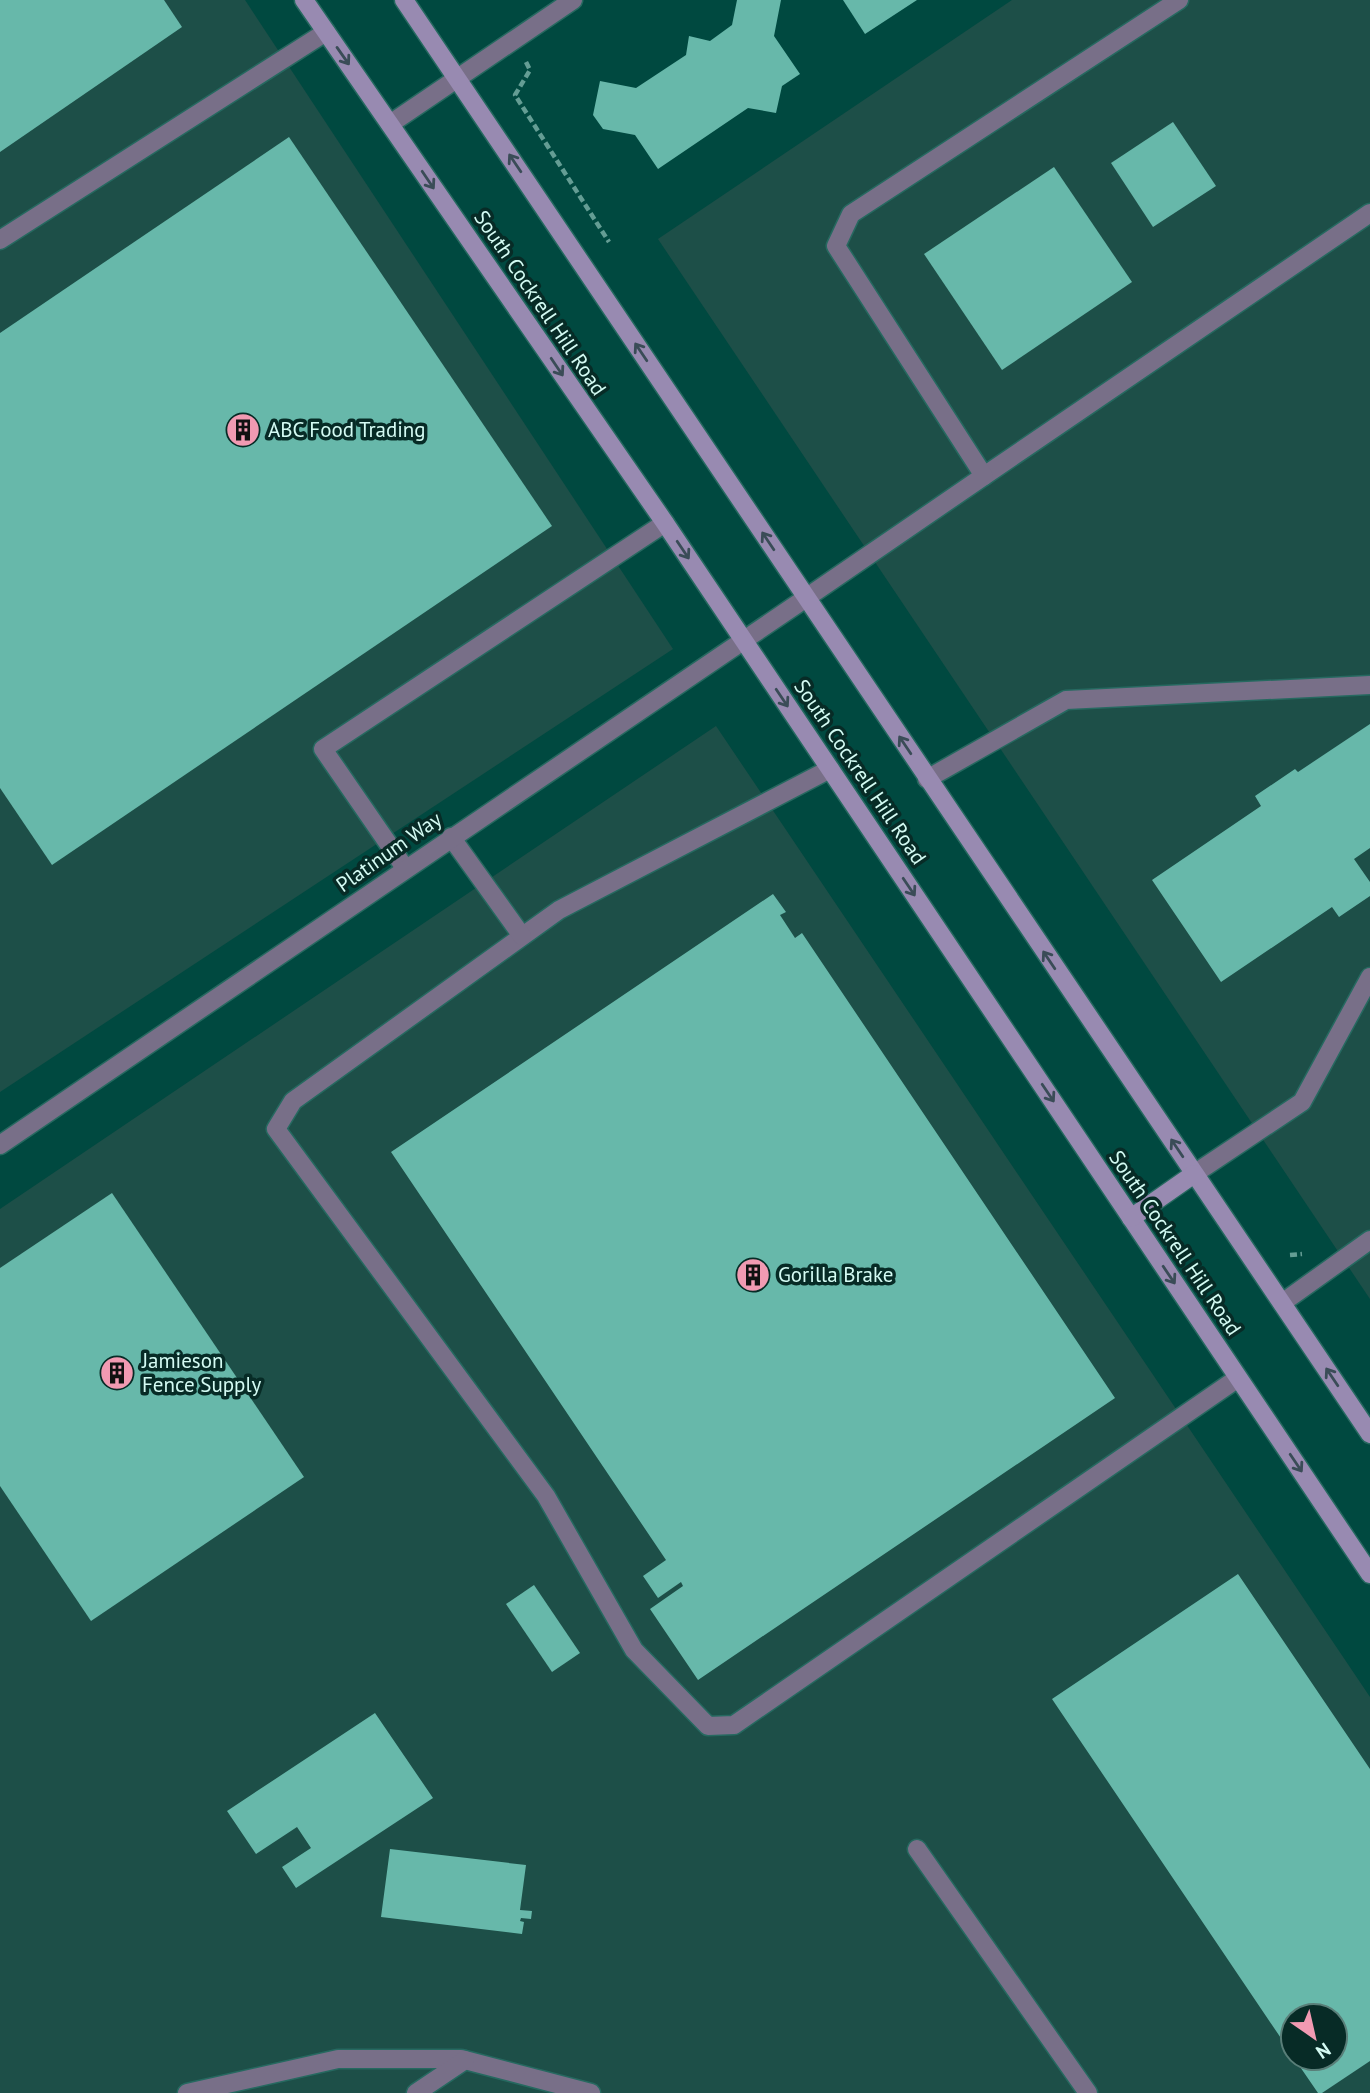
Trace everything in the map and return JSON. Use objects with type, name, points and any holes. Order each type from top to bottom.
[{"type":"main road","name":"South Cockrell Hill Road","points":[[304,0],[665,523],[1370,1574]]},
{"type":"main road","points":[[404,0],[1370,1434]]},
{"type":"main road","points":[[1131,1218],[1194,1174]]},
{"type":"street","points":[[390,124],[573,0]]},
{"type":"street","points":[[984,476],[836,246],[851,214],[1180,0]]},
{"type":"street","points":[[0,240],[326,32]]},
{"type":"street","name":"Platinum Way","points":[[0,1145],[1370,213]]},
{"type":"street","points":[[405,868],[323,749],[665,523]]},
{"type":"street","points":[[927,779],[1066,700],[1370,685]]},
{"type":"street","points":[[830,769],[559,910],[293,1101],[276,1129],[546,1496],[634,1650],[708,1726],[734,1725],[1238,1378]]},
{"type":"street","points":[[450,837],[522,936]]},
{"type":"street","points":[[1194,1174],[1302,1102],[1370,977]]},
{"type":"street","points":[[1283,1303],[1370,1240]]},
{"type":"street","points":[[917,1849],[1088,2093]]},
{"type":"street","points":[[187,2093],[338,2059],[465,2060],[591,2093]]},
{"type":"street","points":[[416,2093],[465,2060]]},
{"type":"path","points":[[515,40],[530,70],[515,95],[609,242]]},
{"type":"shaded area","points":[[0,0],[245,0],[673,649],[0,1092]]},
{"type":"shaded area","points":[[1012,0],[1370,0],[1370,1299],[658,239]]},
{"type":"shaded area","points":[[716,726],[1370,1697],[1370,2093],[0,2093],[0,1209]]},
{"type":"building","points":[[0,0],[164,0],[182,27],[0,152]]},
{"type":"building","points":[[737,0],[781,0],[774,36],[800,74],[782,86],[776,113],[748,108],[658,169],[635,135],[603,129],[593,115],[600,81],[636,88],[686,55],[689,36],[710,41],[732,25]]},
{"type":"building","points":[[843,0],[917,0],[865,34]]},
{"type":"building","points":[[1173,122],[1216,186],[1153,227],[1111,163]]},
{"type":"building","name":"ABC Food Trading","points":[[289,137],[552,526],[52,865],[0,788],[0,333]]},
{"type":"building","points":[[1054,167],[1132,282],[1002,370],[924,254]]},
{"type":"building","points":[[1370,724],[1370,848],[1354,859],[1370,882],[1370,896],[1339,917],[1332,907],[1221,982],[1152,880],[1261,806],[1255,796],[1295,769],[1298,772]]},
{"type":"building","name":"Gorilla Brake","points":[[773,894],[786,912],[780,915],[795,938],[802,933],[1115,1398],[698,1680],[650,1609],[683,1586],[681,1582],[658,1598],[643,1576],[666,1560],[391,1152]]},
{"type":"building","name":"Jamieson Fence Supply","points":[[112,1193],[304,1477],[91,1621],[0,1486],[0,1268]]},
{"type":"building","points":[[1238,1574],[1370,1769],[1370,2061],[1318,2093],[1304,2072],[1349,2072],[1349,2002],[1279,2002],[1279,2035],[1052,1699]]},
{"type":"building","points":[[534,1585],[580,1653],[552,1672],[506,1604]]},
{"type":"building","points":[[375,1713],[433,1798],[296,1888],[282,1867],[311,1848],[297,1827],[256,1854],[227,1811]]},
{"type":"building","points":[[390,1849],[526,1865],[520,1910],[532,1911],[531,1919],[521,1918],[520,1921],[524,1922],[522,1934],[381,1917]]},
{"type":"place","name":"ABC Food Trading","points":[[243,430]]},
{"type":"place","name":"Gorilla Brake","points":[[753,1275]]},
{"type":"place","name":"Jamieson Fence Supply","points":[[117,1373]]}]
